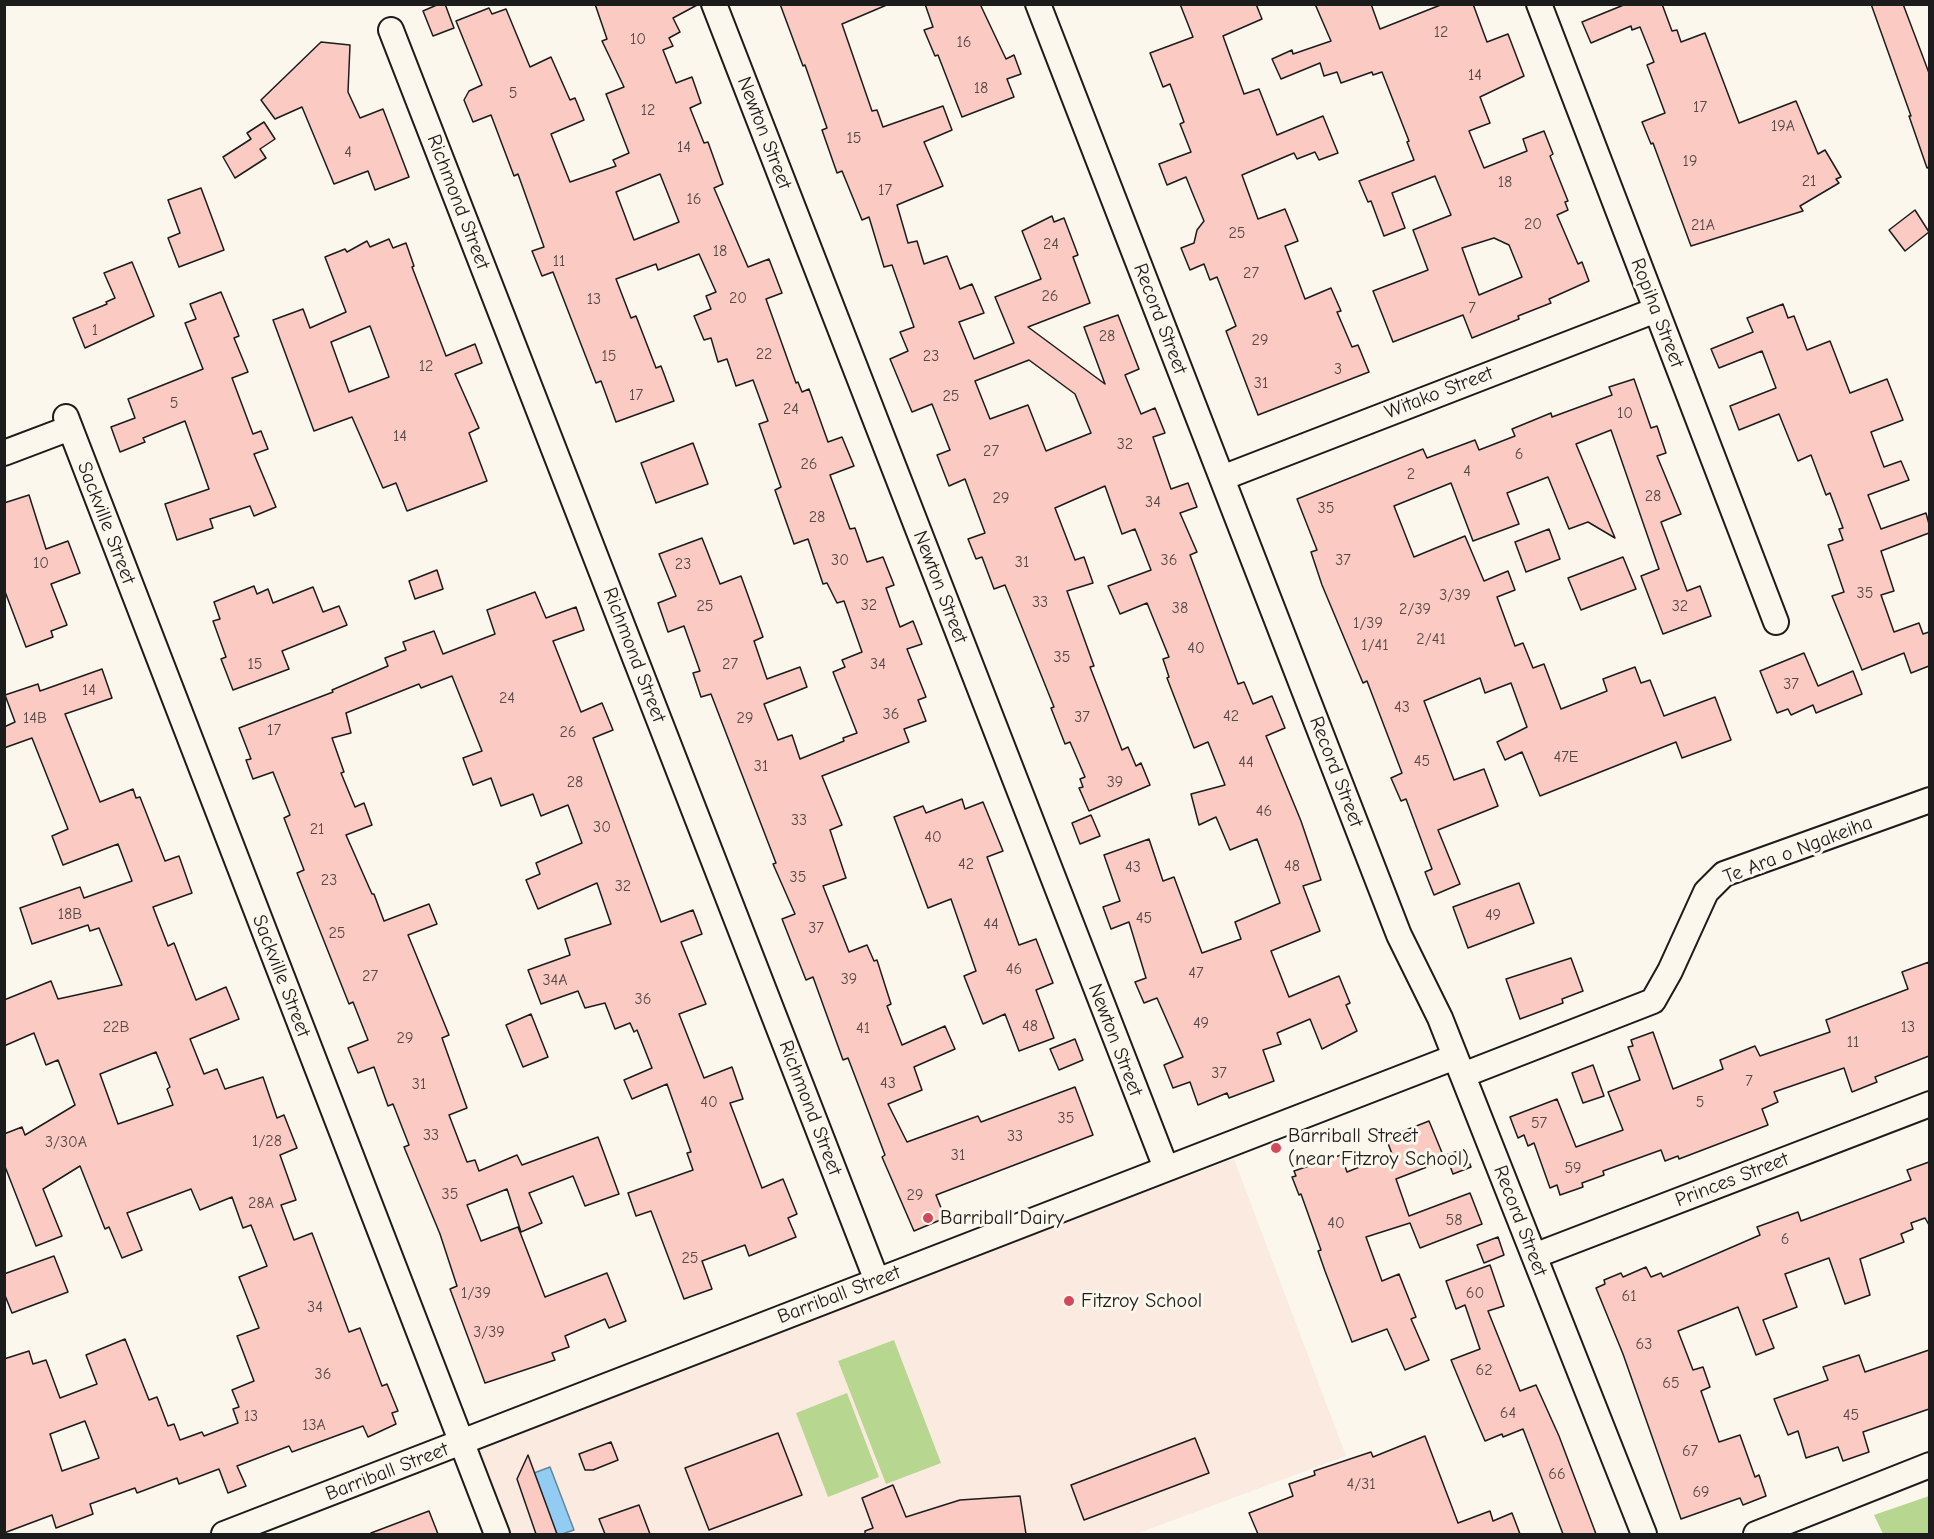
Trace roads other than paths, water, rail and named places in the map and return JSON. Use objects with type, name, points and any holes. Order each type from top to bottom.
[{"type":"street","name":"Newton Street","points":[[714,4],[1166,1168]]},
{"type":"street","name":"Record Street","points":[[1038,4],[1399,935],[1440,1018],[1644,1534]]},
{"type":"street","name":"Ropiha Street","points":[[1539,4],[1776,622]]},
{"type":"street","name":"Richmond Street","points":[[391,30],[877,1281]]},
{"type":"street","name":"Witako Street","points":[[1222,478],[1656,309]]},
{"type":"street","name":"Sackville Street","points":[[4,453],[68,423],[497,1534]]},
{"type":"street","name":"Te Ara o Ngakeiha","points":[[1459,1066],[1653,1001],[1670,971],[1706,892],[1724,874],[1929,800]]},
{"type":"street","name":"Barriball Street","points":[[224,1534],[1166,1168],[1459,1066]]},
{"type":"street","name":"Princes Street","points":[[1534,1256],[1929,1104]]},
{"type":"street","points":[[1756,1534],[1929,1465]]},
{"type":"water","points":[[550,1467],[574,1530],[562,1534],[539,1534],[518,1479]]},
{"type":"place","name":"Barriball Street (near Fitzroy School)","points":[[1276,1148]]},
{"type":"place","name":"Barriball Dairy","points":[[928,1218]]},
{"type":"place","name":"Fitzroy School","points":[[1069,1301]]}]
